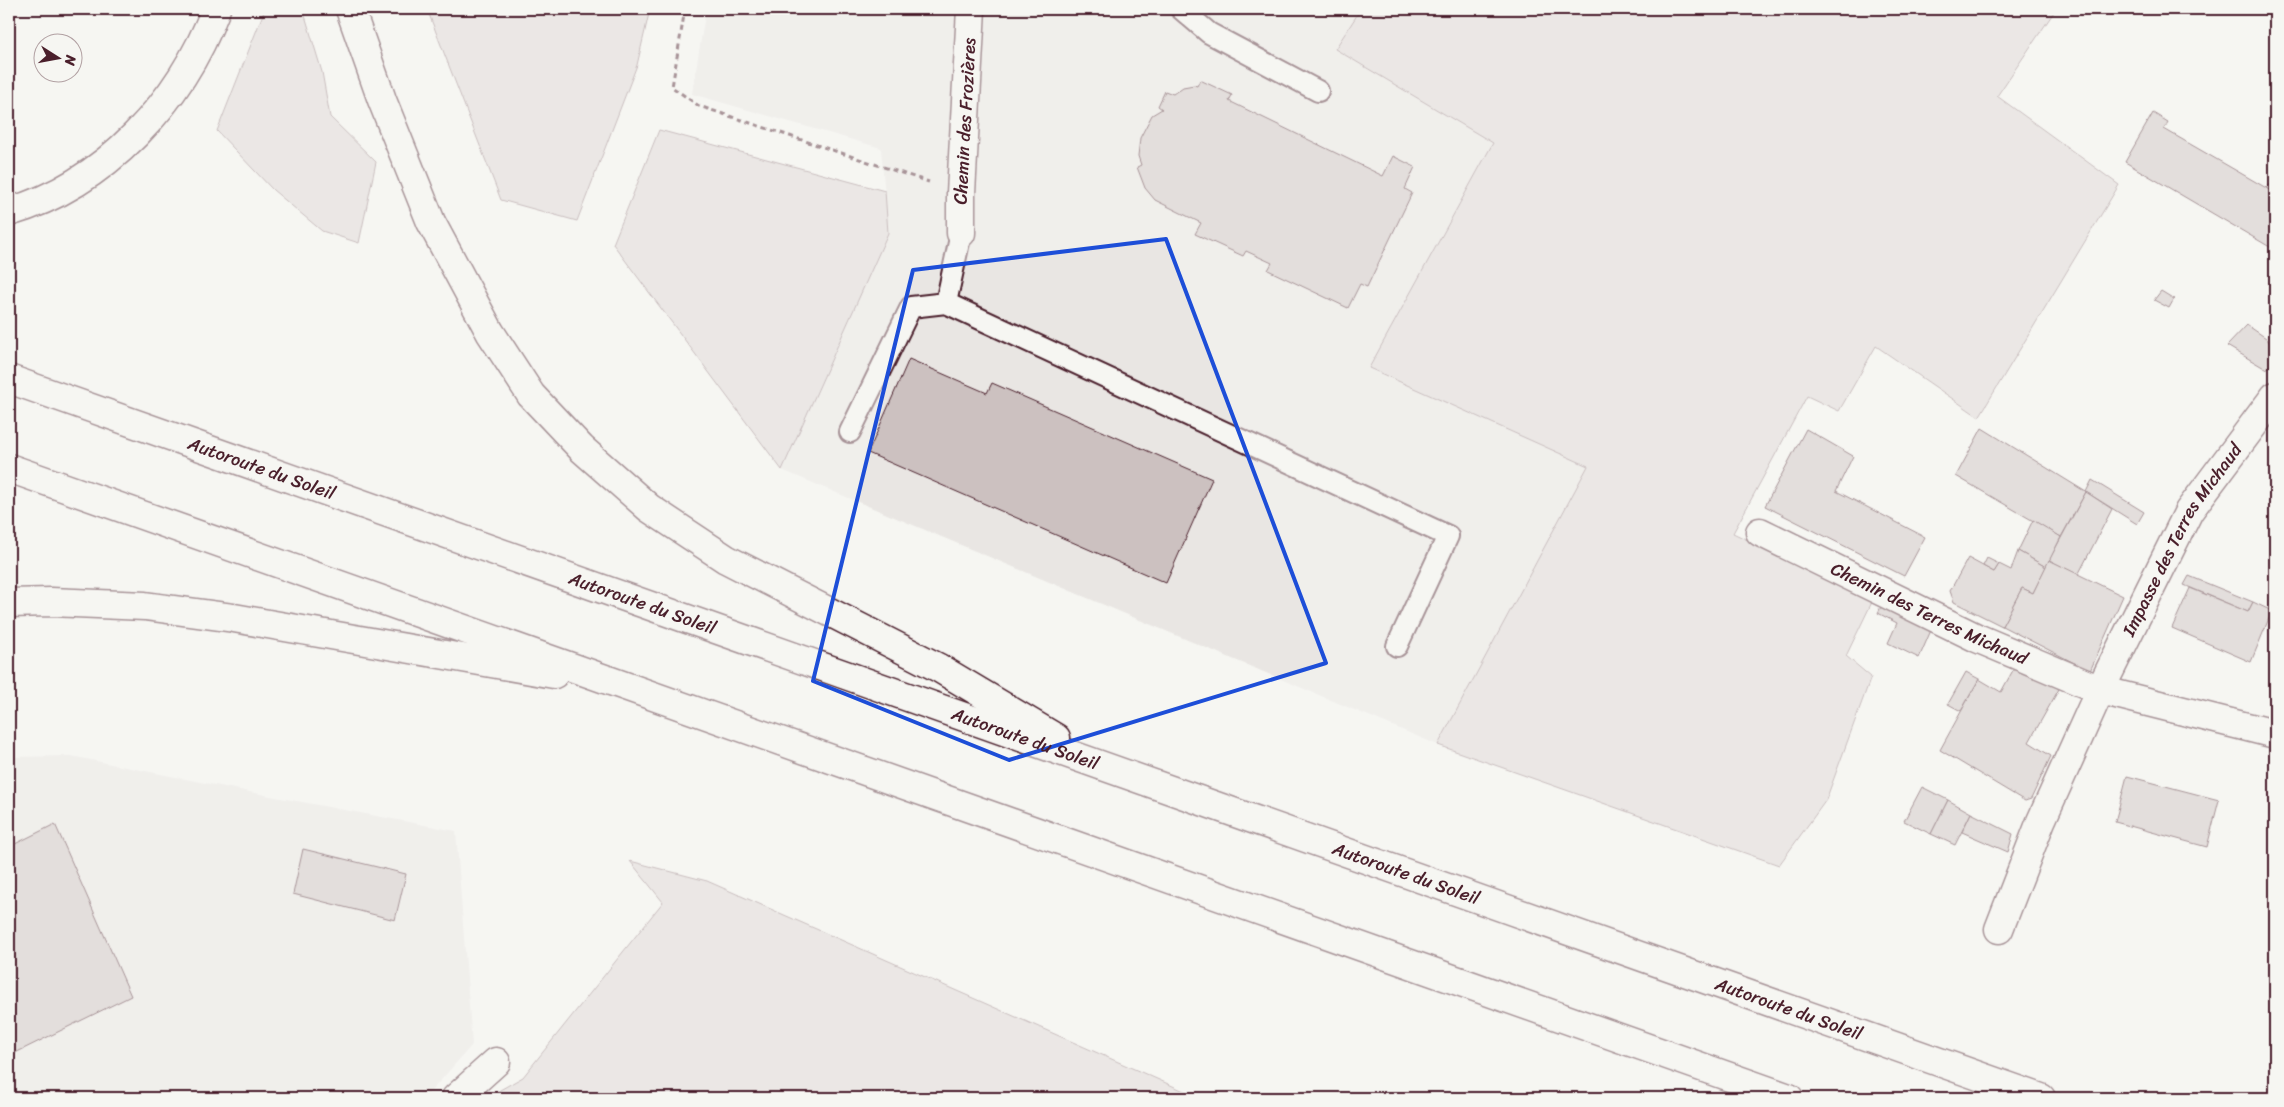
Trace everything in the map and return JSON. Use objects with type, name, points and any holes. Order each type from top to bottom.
[{"type":"main road","points":[[9,212],[59,190],[97,168],[135,137],[163,105],[188,68],[216,9]]},
{"type":"main road","points":[[350,9],[382,100],[431,222],[490,332],[531,395],[582,449],[649,508],[726,559],[939,668],[1107,769]]},
{"type":"main road","name":"Chemin des Frozières","points":[[961,232],[961,193],[972,9]]},
{"type":"main road","name":"Autoroute du Soleil","points":[[9,379],[2041,1098]]},
{"type":"main road","name":"Impasse des Terres Michaud","points":[[2100,690],[2189,511],[2275,396]]},
{"type":"main road","points":[[9,468],[1789,1098]]},
{"type":"main road","name":"Chemin des Terres Michaud","points":[[1760,532],[1977,638],[2100,690],[2275,734]]},
{"type":"main road","points":[[9,603],[51,602],[145,606],[224,616],[633,688]]},
{"type":"main road","points":[[1999,929],[2041,821],[2100,690]]},
{"type":"main road","points":[[456,1098],[496,1062]]},
{"type":"lane","points":[[1181,9],[1209,33],[1318,91]]},
{"type":"lane","points":[[946,303],[961,232]]},
{"type":"lane","points":[[850,432],[910,307],[946,303],[1448,536],[1397,646]]},
{"type":"path","points":[[685,9],[672,87],[699,106],[961,193]]},
{"type":"highlighted area","points":[[1166,239],[1326,663],[1009,760],[813,681],[913,270]]},
{"type":"shaded area","points":[[265,9],[303,9],[322,72],[330,117],[376,162],[359,243],[322,231],[273,190],[217,131]]},
{"type":"shaded area","points":[[427,9],[650,9],[637,65],[577,221],[501,200]]},
{"type":"shaded area","points":[[706,9],[1361,9],[1335,49],[1493,143],[1369,368],[1589,466],[1438,745],[782,470],[888,233],[881,148],[692,94]]},
{"type":"shaded area","points":[[1361,9],[2056,9],[1997,96],[2119,185],[1979,417],[1876,346],[1839,411],[1807,396],[1733,533],[1873,600],[1846,656],[1871,677],[1826,800],[1779,865],[1438,745],[1588,466],[1369,368],[1493,143],[1335,49]]},
{"type":"shaded area","points":[[659,130],[885,191],[888,233],[782,470],[613,244]]},
{"type":"shaded area","points":[[71,756],[456,831],[472,1045],[425,1098],[9,1098],[9,757]]},
{"type":"shaded area","points":[[630,861],[707,881],[1200,1098],[486,1098],[523,1077],[663,902]]},
{"type":"building","points":[[1200,80],[1232,95],[1229,101],[1383,176],[1393,156],[1415,167],[1405,189],[1412,193],[1367,287],[1360,284],[1348,308],[1268,270],[1272,263],[1246,251],[1243,256],[1195,234],[1201,223],[1155,200],[1145,188],[1137,167],[1141,165],[1138,156],[1140,138],[1152,115],[1162,109],[1158,106],[1165,91],[1173,94],[1183,87],[1197,86]]},
{"type":"building","points":[[2153,113],[2168,122],[2164,129],[2275,193],[2275,250],[2125,162]]},
{"type":"building","points":[[2275,180],[2275,193],[2266,188]]},
{"type":"building","points":[[2161,291],[2174,299],[2169,308],[2154,300]]},
{"type":"building","points":[[2247,325],[2266,338],[2275,349],[2275,363],[2266,369],[2227,346]]},
{"type":"building","points":[[909,359],[987,393],[992,383],[1212,479],[1166,583],[868,453]]},
{"type":"building","points":[[1982,428],[2086,492],[2061,537],[1956,476]]},
{"type":"building","points":[[1806,429],[1853,456],[1836,491],[1925,537],[1904,576],[1765,506]]},
{"type":"building","points":[[2092,480],[2144,512],[2137,524],[2086,492]]},
{"type":"building","points":[[2086,492],[2112,509],[2078,575],[2049,560]]},
{"type":"building","points":[[2033,520],[2061,537],[2046,567],[2018,551]]},
{"type":"building","points":[[2018,551],[2046,567],[2033,593],[2022,588],[2002,626],[1954,602],[1950,591],[1968,558],[1994,572],[1999,564],[2011,570]]},
{"type":"building","points":[[1987,558],[1999,564],[1994,572],[1983,566]]},
{"type":"building","points":[[2049,560],[2123,596],[2090,671],[2002,626],[2022,588],[2033,593]]},
{"type":"building","points":[[2189,576],[2253,602],[2248,612],[2184,585]]},
{"type":"building","points":[[2190,588],[2248,612],[2253,602],[2272,611],[2251,662],[2172,628]]},
{"type":"building","points":[[1885,598],[1932,628],[1919,658],[1888,643],[1897,623],[1878,613]]},
{"type":"building","points":[[2017,663],[2059,689],[2029,742],[2051,756],[2031,799],[2025,801],[1940,750],[1979,679],[2001,692]]},
{"type":"building","points":[[1966,672],[1979,679],[1961,711],[1948,704]]},
{"type":"building","points":[[2127,776],[2219,800],[2207,847],[2115,822]]},
{"type":"building","points":[[1922,787],[1948,800],[1931,834],[1904,821]]},
{"type":"building","points":[[1948,800],[1971,813],[1955,845],[1931,834]]},
{"type":"building","points":[[1971,813],[2013,834],[2008,852],[1962,832]]},
{"type":"building","points":[[55,824],[131,996],[9,1056],[9,847]]},
{"type":"building","points":[[303,849],[406,874],[395,920],[293,894]]}]
